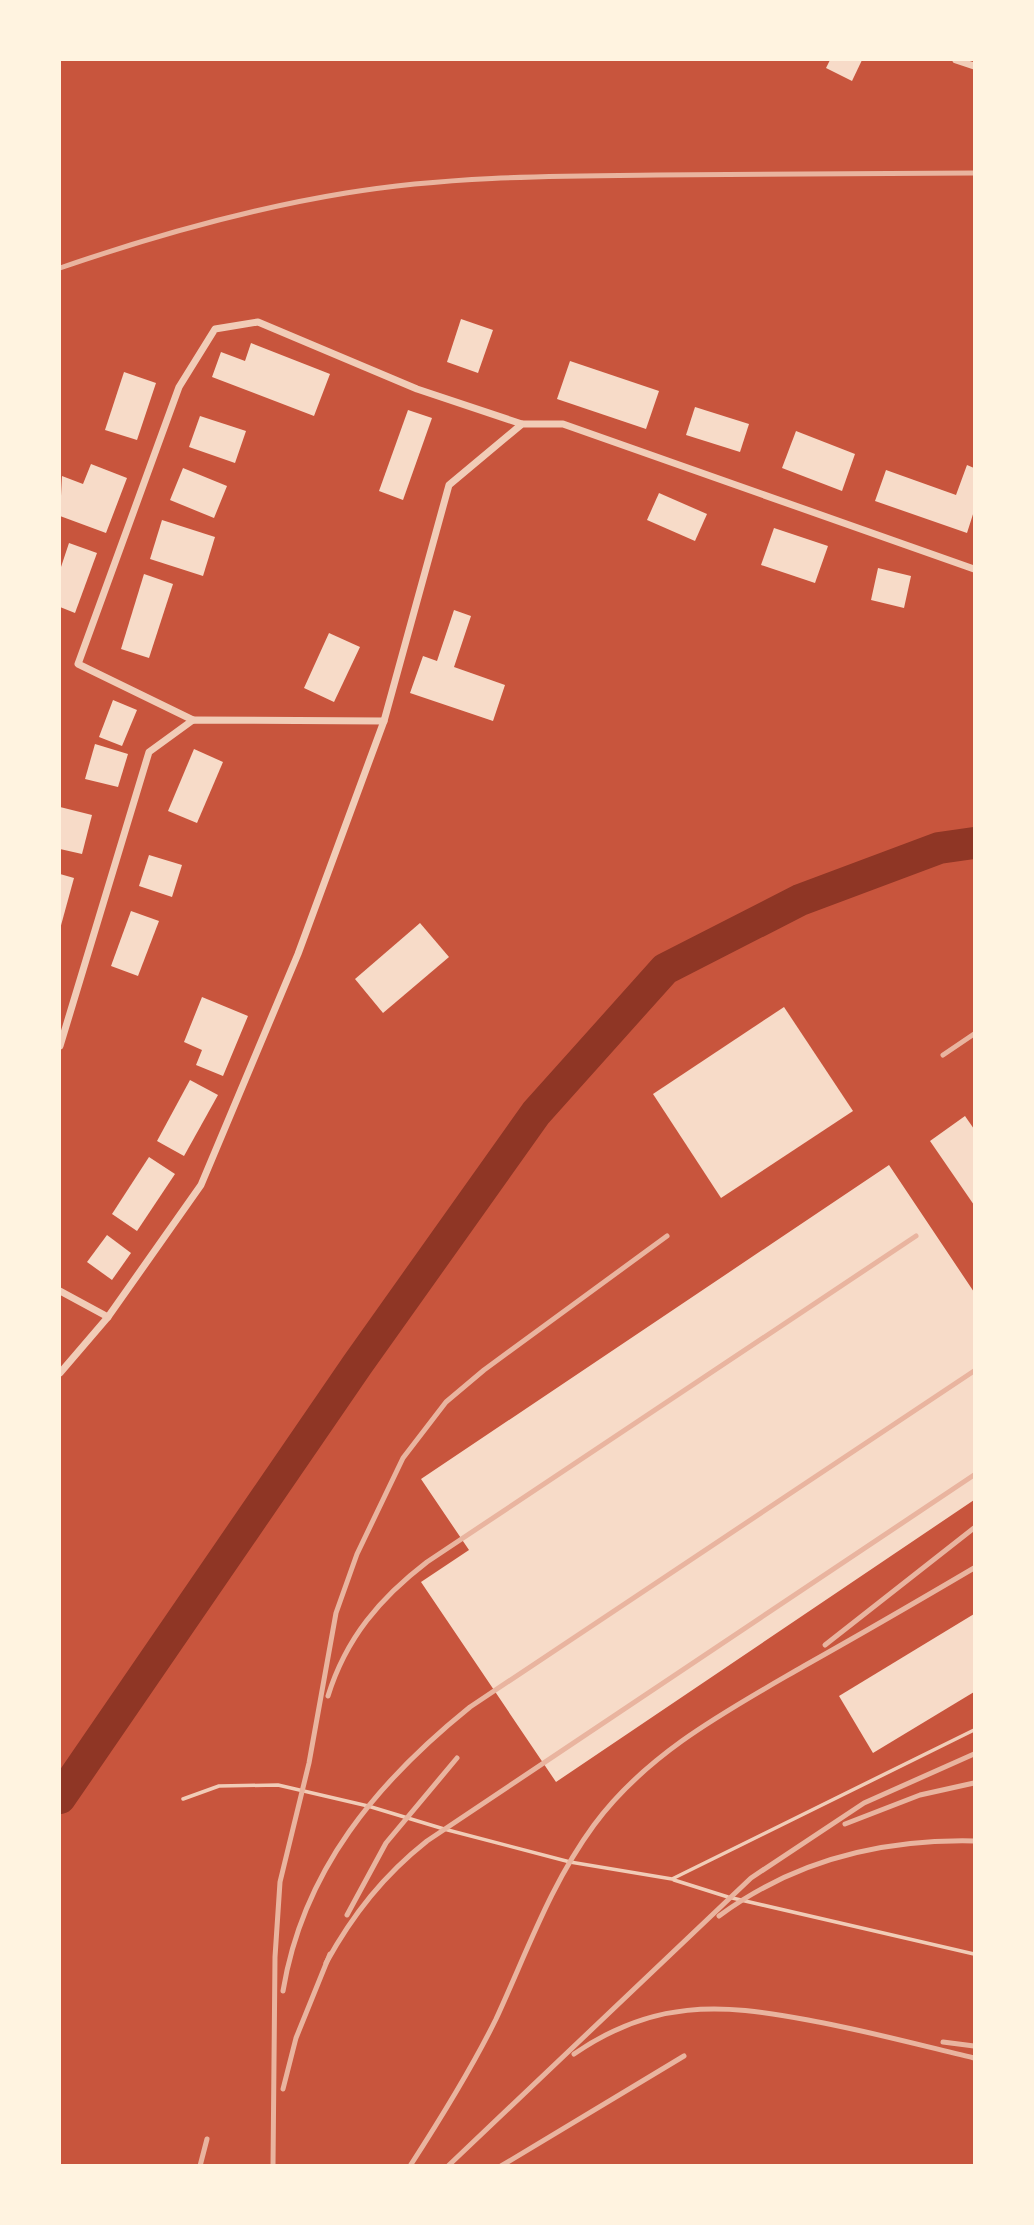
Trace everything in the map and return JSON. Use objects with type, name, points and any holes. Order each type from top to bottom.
[{"type":"street","points":[[956,60],[975,66]]},
{"type":"street","points":[[384,721],[193,720],[78,664],[179,387],[215,329],[258,322],[416,389],[522,424],[563,424],[975,569]]},
{"type":"street","points":[[60,1373],[108,1317],[201,1185],[298,954],[384,721],[449,485],[522,424]]},
{"type":"street","points":[[60,1046],[149,752],[193,720]]},
{"type":"street","points":[[60,1291],[108,1317]]},
{"type":"lane","points":[[672,1879],[975,1730]]},
{"type":"lane","points":[[183,1799],[219,1786],[278,1785],[369,1806],[569,1862],[672,1879],[728,1897],[975,1954]]},
{"type":"building","points":[[830,60],[862,60],[852,81],[826,68]]},
{"type":"building","points":[[461,319],[493,330],[478,373],[447,362]]},
{"type":"building","points":[[251,343],[330,374],[314,416],[212,377],[221,352],[245,361]]},
{"type":"building","points":[[570,361],[659,391],[646,429],[557,399]]},
{"type":"building","points":[[124,372],[156,383],[137,440],[105,430]]},
{"type":"building","points":[[695,407],[749,424],[740,452],[686,435]]},
{"type":"building","points":[[408,410],[432,418],[403,500],[379,491]]},
{"type":"building","points":[[200,416],[246,431],[235,463],[189,447]]},
{"type":"building","points":[[796,431],[855,454],[842,491],[782,468]]},
{"type":"building","points":[[91,464],[127,478],[106,533],[60,516],[62,476],[83,484]]},
{"type":"building","points":[[967,465],[974,468],[974,511],[967,533],[875,501],[886,470],[956,495]]},
{"type":"building","points":[[183,468],[227,486],[214,518],[170,500]]},
{"type":"building","points":[[659,493],[707,514],[695,541],[647,520]]},
{"type":"building","points":[[162,520],[215,537],[203,576],[150,559]]},
{"type":"building","points":[[774,528],[828,546],[815,583],[761,565]]},
{"type":"building","points":[[69,543],[97,553],[75,613],[60,607],[60,570]]},
{"type":"building","points":[[878,568],[911,576],[904,608],[871,600]]},
{"type":"building","points":[[144,574],[173,584],[149,658],[121,649]]},
{"type":"building","points":[[454,610],[471,616],[454,667],[505,685],[493,721],[410,693],[423,656],[437,661]]},
{"type":"building","points":[[329,633],[360,647],[334,702],[304,688]]},
{"type":"building","points":[[113,700],[137,710],[122,746],[99,737]]},
{"type":"building","points":[[95,744],[128,754],[118,787],[85,779]]},
{"type":"building","points":[[194,749],[223,762],[197,823],[168,811]]},
{"type":"building","points":[[60,807],[92,815],[82,854],[60,849]]},
{"type":"building","points":[[149,855],[182,865],[172,897],[139,886]]},
{"type":"building","points":[[60,874],[74,878],[60,929]]},
{"type":"building","points":[[131,911],[159,921],[138,976],[111,966]]},
{"type":"building","points":[[420,923],[449,957],[383,1013],[355,979]]},
{"type":"building","points":[[202,997],[248,1016],[223,1076],[196,1065],[202,1050],[184,1042]]},
{"type":"building","points":[[784,1007],[853,1111],[721,1198],[653,1094]]},
{"type":"building","points":[[190,1080],[218,1095],[184,1156],[157,1141]]},
{"type":"building","points":[[965,1116],[974,1129],[974,1205],[930,1141]]},
{"type":"building","points":[[149,1157],[175,1174],[137,1231],[112,1214]]},
{"type":"building","points":[[889,1165],[974,1292],[974,1500],[556,1782],[421,1582],[469,1550],[421,1479]]},
{"type":"building","points":[[107,1235],[131,1253],[112,1280],[87,1262]]},
{"type":"building","points":[[974,1614],[974,1692],[873,1753],[839,1696]]},
{"type":"waterway","points":[[60,1798],[357,1365],[536,1113],[665,969],[800,900],[939,848],[974,843]]},
{"type":"railway","points":[[60,268],[166,234],[237,215],[384,187],[501,178],[579,176],[974,173]]},
{"type":"railway","points":[[943,1055],[974,1034]]},
{"type":"railway","points":[[273,2166],[275,1957],[280,1882],[309,1763],[336,1613],[357,1554],[403,1458],[446,1402],[484,1370],[667,1236]]},
{"type":"railway","points":[[328,1696],[344,1656],[367,1621],[394,1590],[427,1562],[916,1236]]},
{"type":"railway","points":[[283,1991],[293,1947],[326,1868],[375,1798],[436,1736],[470,1707],[974,1371]]},
{"type":"railway","points":[[326,1963],[370,1896],[427,1841],[974,1475]]},
{"type":"railway","points":[[825,1645],[974,1528]]},
{"type":"railway","points":[[410,2166],[455,2094],[496,2019],[564,1871],[594,1825],[615,1799],[638,1776],[690,1735],[974,1568]]},
{"type":"railway","points":[[448,2166],[751,1878],[864,1803],[974,1754]]},
{"type":"railway","points":[[347,1915],[386,1843],[457,1758]]},
{"type":"railway","points":[[845,1824],[920,1795],[974,1783]]},
{"type":"railway","points":[[719,1916],[778,1880],[840,1857],[906,1844],[974,1841]]},
{"type":"railway","points":[[283,2089],[296,2038],[330,1954]]},
{"type":"railway","points":[[574,2054],[603,2036],[659,2015],[716,2009],[776,2014],[829,2024],[974,2058]]},
{"type":"railway","points":[[943,2042],[974,2046]]},
{"type":"railway","points":[[501,2166],[684,2056]]},
{"type":"railway","points":[[200,2166],[207,2139]]}]
